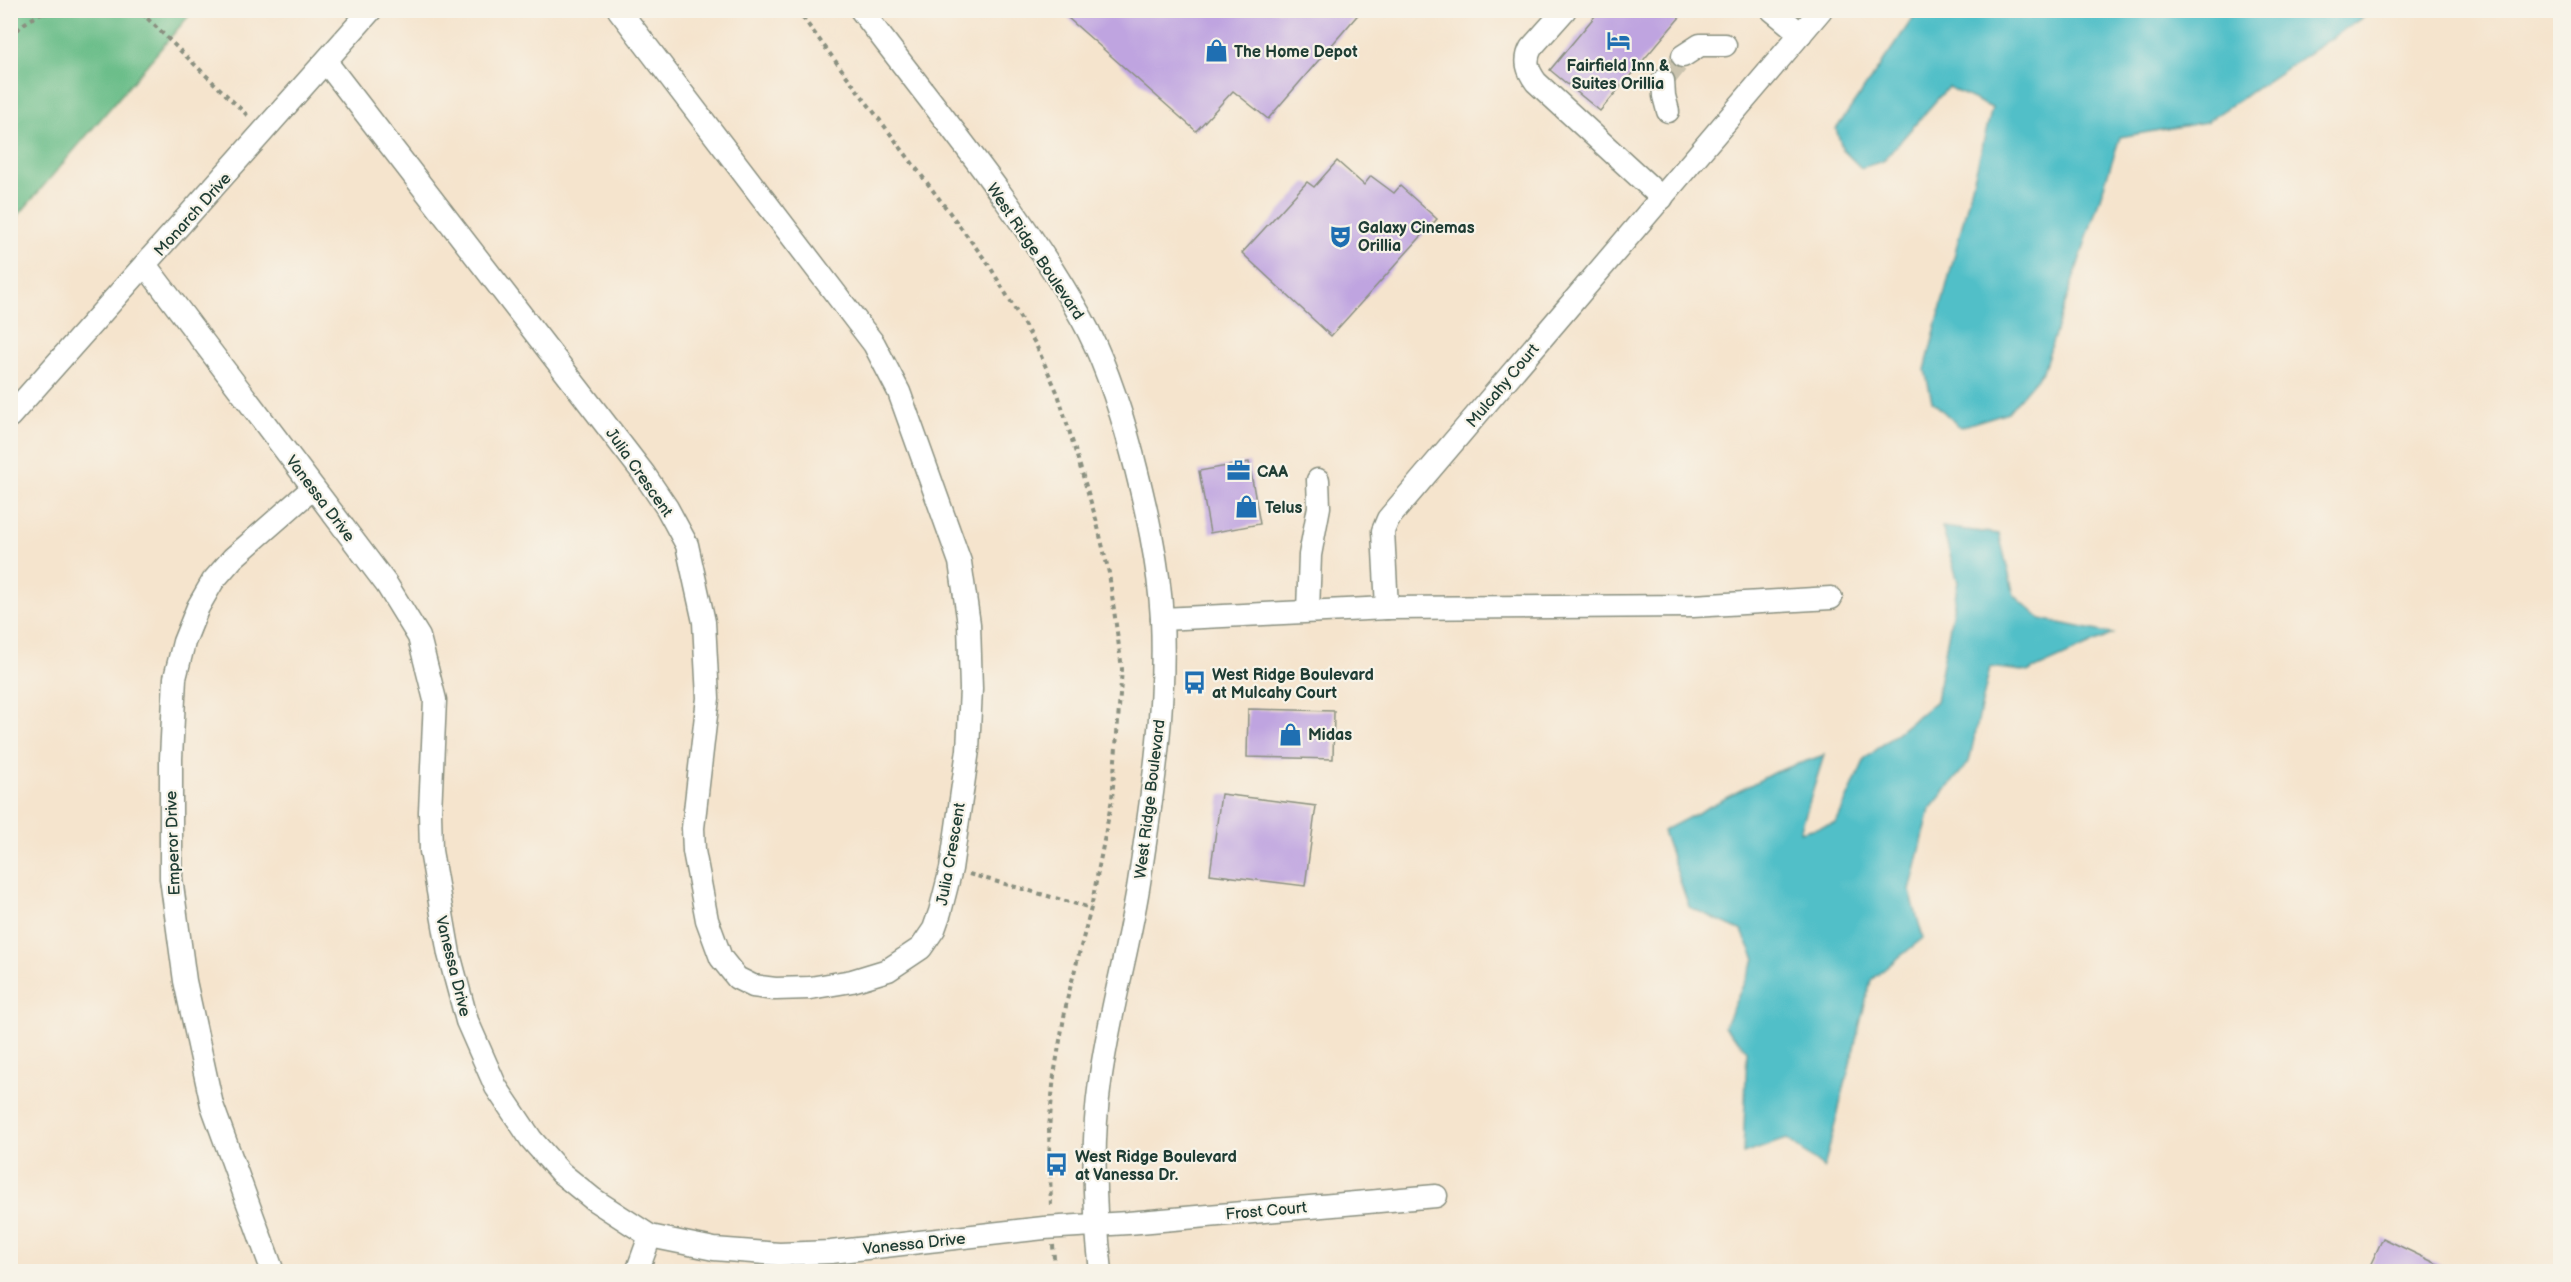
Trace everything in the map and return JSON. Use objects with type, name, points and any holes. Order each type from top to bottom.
[{"type":"street","name":"Monarch Drive","points":[[10,416],[146,266],[371,10]]},
{"type":"street","name":"Julia Crescent","points":[[326,62],[644,474],[667,508],[687,545],[704,622],[708,698],[693,828],[694,852],[706,920],[721,958],[737,978],[753,986],[775,988],[810,988],[888,970],[921,948],[934,929],[951,869],[968,740],[971,689],[969,624],[960,562],[899,392],[874,344],[619,10]]},
{"type":"street","name":"West Ridge Boulevard","points":[[861,10],[1015,215],[1084,322],[1104,366],[1124,423],[1150,520],[1162,619],[1157,763],[1138,895],[1100,1081],[1095,1124],[1096,1226],[1101,1272]]},
{"type":"street","points":[[1565,10],[1531,48],[1527,56],[1531,75],[1662,198]]},
{"type":"street","points":[[1772,10],[1801,34]]},
{"type":"street","name":"Mulcahy Court","points":[[1387,608],[1383,531],[1389,519],[1821,10]]},
{"type":"street","points":[[1683,56],[1700,45],[1725,45]]},
{"type":"street","points":[[1663,81],[1668,111]]},
{"type":"street","name":"Vanessa Drive","points":[[146,266],[402,607],[419,637],[435,700],[430,812],[431,851],[449,954],[467,1021],[496,1087],[531,1139],[561,1173],[593,1199],[650,1236],[714,1249],[779,1254],[831,1252],[1052,1228],[1096,1226]]},
{"type":"street","points":[[1308,611],[1310,555],[1319,507],[1318,480]]},
{"type":"street","name":"Emperor Drive","points":[[273,1272],[212,1106],[185,981],[171,878],[171,758],[175,678],[184,642],[198,607],[213,581],[232,558],[313,488]]},
{"type":"street","points":[[1162,619],[1387,608],[1681,606],[1831,598]]},
{"type":"street","name":"Frost Court","points":[[1096,1226],[1436,1196]]},
{"type":"street","points":[[637,1272],[650,1236]]},
{"type":"path","points":[[10,36],[46,10]]},
{"type":"path","points":[[138,10],[263,133]]},
{"type":"path","points":[[145,10],[146,17]]},
{"type":"path","points":[[797,10],[989,265],[1036,345],[1058,394],[1107,562],[1122,669],[1112,799],[1091,908],[1067,1000],[1054,1076],[1049,1128],[1055,1272]]},
{"type":"path","points":[[951,869],[1091,908]]},
{"type":"green space","points":[[10,11],[193,11],[11,224]]},
{"type":"water","points":[[1918,11],[2372,11],[2206,122],[2120,137],[2043,371],[2008,412],[1960,427],[1932,401],[1925,370],[1992,108],[1948,87],[1883,161],[1861,168],[1843,150],[1836,129]]},
{"type":"water","points":[[1942,527],[1999,534],[2014,595],[2041,619],[2113,634],[2029,672],[1990,667],[1969,762],[1930,809],[1910,891],[1923,938],[1871,980],[1824,1168],[1787,1139],[1743,1154],[1747,1050],[1724,1027],[1755,959],[1742,931],[1689,907],[1663,831],[1775,772],[1824,755],[1800,832],[1836,823],[1865,759],[1936,701],[1958,582]]},
{"type":"building","name":"The Home Depot","points":[[1059,10],[1362,10],[1268,119],[1233,91],[1196,131]]},
{"type":"building","name":"Fairfield Inn & Suites Orillia","points":[[1600,10],[1686,10],[1600,111],[1550,70]]},
{"type":"building","name":"Galaxy Cinemas Orillia","points":[[1337,161],[1364,185],[1371,176],[1394,193],[1400,186],[1437,219],[1331,336],[1242,253],[1307,182],[1314,187]]},
{"type":"building","points":[[1249,462],[1260,524],[1210,533],[1199,471]]},
{"type":"building","name":"Midas","points":[[1248,709],[1334,711],[1333,759],[1247,757]]},
{"type":"building","points":[[1221,794],[1316,806],[1305,886],[1210,874]]},
{"type":"building","points":[[2383,1238],[2454,1272],[2367,1272]]},
{"type":"tunnel","points":[[1663,81],[1683,56]]},
{"type":"place","name":"Fairfield Inn & Suites Orillia","points":[[1618,40]]},
{"type":"place","name":"The Home Depot","points":[[1216,51]]},
{"type":"place","name":"Galaxy Cinemas Orillia","points":[[1340,236]]},
{"type":"place","name":"CAA","points":[[1239,471]]},
{"type":"place","name":"Telus","points":[[1247,507]]},
{"type":"place","name":"West Ridge Boulevard at Mulcahy Court","points":[[1194,683]]},
{"type":"place","name":"Midas","points":[[1290,734]]},
{"type":"place","name":"West Ridge Boulevard at Vanessa Dr.","points":[[1057,1165]]}]
